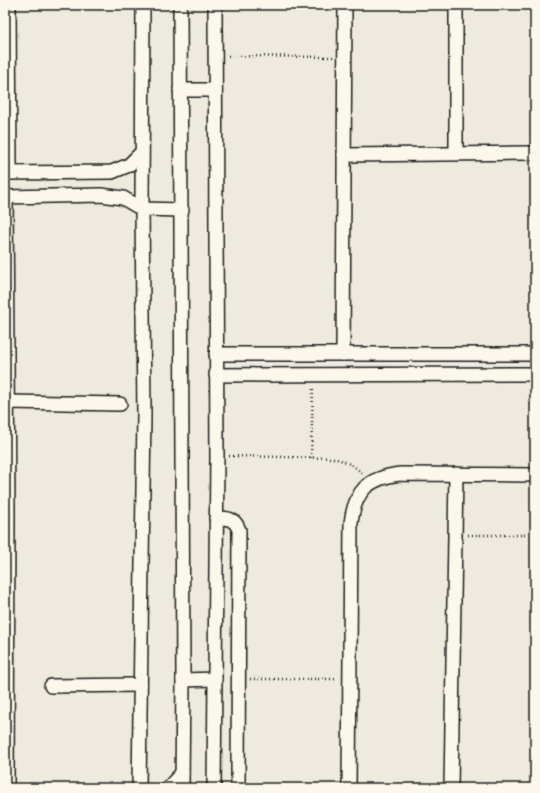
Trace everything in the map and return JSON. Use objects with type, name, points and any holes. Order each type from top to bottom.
[{"type":"street","points":[[9,5],[7,173],[112,172],[121,170],[129,165],[142,152]]},
{"type":"street","points":[[139,788],[144,414],[142,5]]},
{"type":"street","points":[[180,5],[182,210],[182,788]]},
{"type":"street","points":[[214,788],[217,456],[215,5]]},
{"type":"street","points":[[343,354],[345,5]]},
{"type":"street","points":[[456,5],[456,154]]},
{"type":"street","points":[[180,90],[215,90]]},
{"type":"street","points":[[344,155],[535,153]]},
{"type":"street","points":[[7,788],[6,626],[8,402],[6,197],[101,195],[123,198],[142,209],[182,210]]},
{"type":"street","points":[[216,354],[535,354]]},
{"type":"street","points":[[216,375],[535,374]]},
{"type":"street","points":[[8,402],[120,404]]},
{"type":"street","points":[[349,788],[351,523],[353,508],[359,494],[370,483],[384,476],[400,474],[535,475]]},
{"type":"street","points":[[451,788],[456,474]]},
{"type":"street","points":[[216,518],[231,519],[235,522],[239,530],[238,788]]},
{"type":"street","points":[[183,680],[215,680]]},
{"type":"street","points":[[52,686],[140,685]]},
{"type":"street","points":[[168,788],[182,773]]},
{"type":"path","points":[[215,56],[344,58]]},
{"type":"path","points":[[311,458],[313,374]]},
{"type":"path","points":[[217,456],[333,458],[344,460],[354,466],[370,483]]},
{"type":"path","points":[[455,535],[535,535]]},
{"type":"path","points":[[238,679],[350,679]]}]
